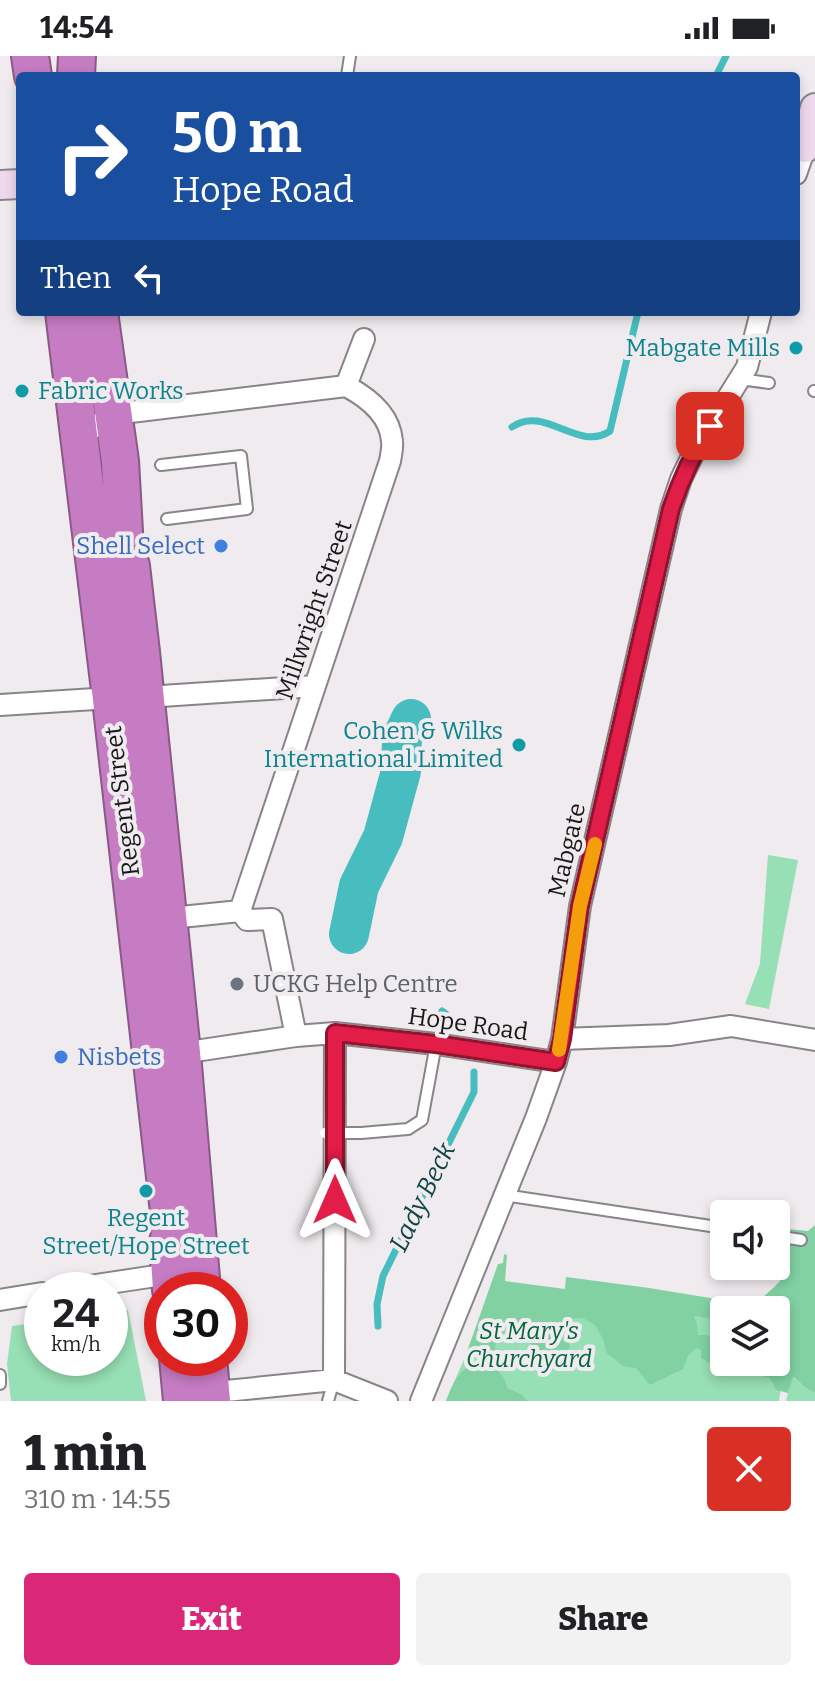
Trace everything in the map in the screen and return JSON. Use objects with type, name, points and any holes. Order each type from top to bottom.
[{"type":"highway","name":"Regent Street","points":[[64,316],[110,690],[152,921],[182,1053],[200,1272]]},
{"type":"highway","name":"Regent Street","points":[[100,316],[120,461],[125,549],[131,566],[146,697],[152,921],[171,1230],[168,1242],[170,1272]]},
{"type":"highway","points":[[180,1376],[182,1401]]},
{"type":"highway","points":[[210,1376],[213,1401]]},
{"type":"street","points":[[803,155],[815,108]]},
{"type":"street","name":"Mabgate","points":[[421,1401],[556,1062],[562,1039],[580,906],[671,509],[695,450],[747,367],[760,316]]},
{"type":"street","points":[[80,440],[114,414],[346,386],[364,339]]},
{"type":"street","name":"Millwright Street","points":[[240,911],[390,461],[393,443],[388,425],[366,397],[346,386]]},
{"type":"street","points":[[0,705],[95,699],[110,690],[124,675],[127,654],[118,570],[125,549]]},
{"type":"street","points":[[146,697],[315,686]]},
{"type":"street","points":[[152,921],[240,911],[247,920],[272,919],[296,1036]]},
{"type":"street","points":[[562,1039],[669,1035],[731,1026],[815,1040]]},
{"type":"street","points":[[334,1380],[335,1033]]},
{"type":"street","name":"Hope Road","points":[[182,1053],[335,1033],[556,1062]]},
{"type":"street","points":[[0,1300],[24,1296]]},
{"type":"street","points":[[213,1401],[226,1391],[334,1380],[387,1401]]},
{"type":"lane","points":[[740,379],[769,383]]},
{"type":"lane","points":[[161,465],[241,456],[247,509],[167,519]]},
{"type":"lane","points":[[325,1133],[408,1129],[422,1120],[436,1044]]},
{"type":"lane","points":[[504,1195],[710,1226]]},
{"type":"lane","points":[[790,1238],[801,1240]]},
{"type":"lane","points":[[0,1375],[0,1384]]},
{"type":"lane","points":[[328,1401],[334,1380]]},
{"type":"green space","points":[[768,855],[798,860],[769,1009],[745,1004],[760,964]]},
{"type":"green space","points":[[815,1225],[815,1393],[793,1377],[788,1393],[776,1390],[770,1378],[764,1376],[790,1376],[790,1296],[764,1296],[780,1280],[790,1280],[790,1229],[808,1231]]},
{"type":"green space","points":[[504,1254],[507,1255],[505,1281],[565,1289],[566,1277],[710,1298],[710,1319],[694,1316],[698,1335],[710,1336],[710,1363],[701,1358],[701,1350],[696,1348],[688,1356],[683,1369],[650,1385],[636,1368],[623,1366],[607,1353],[595,1325],[583,1318],[567,1319],[561,1327],[570,1348],[556,1356],[541,1356],[530,1343],[527,1330],[510,1328],[497,1337],[495,1349],[500,1356],[493,1360],[467,1352],[498,1264],[503,1263]]},
{"type":"green space","name":"St Mary's Churchyard","points":[[492,1282],[710,1311],[710,1376],[783,1376],[779,1401],[446,1401]]},
{"type":"green space","points":[[128,1310],[146,1401],[11,1401],[7,1364],[12,1326],[24,1324],[24,1376],[128,1376]]},
{"type":"green space","points":[[478,1363],[497,1371],[507,1388],[528,1401],[446,1401],[461,1373]]},
{"type":"green space","points":[[792,1377],[815,1393],[815,1401],[786,1401]]},
{"type":"waterway","name":"Lady Beck","points":[[718,72],[726,56]]},
{"type":"waterway","name":"Lady Beck","points":[[512,427],[524,421],[537,421],[586,436],[598,436],[610,431],[637,316]]},
{"type":"waterway","name":"Lady Beck","points":[[349,934],[359,886],[383,837],[401,771],[402,738],[411,719]]},
{"type":"waterway","name":"Lady Beck","points":[[442,1011],[463,1029]]},
{"type":"waterway","name":"Lady Beck","points":[[378,1326],[377,1304],[383,1276],[474,1092],[474,1072]]},
{"type":"slow traffic","points":[[559,1050],[580,906],[595,844]]},
{"type":"place","name":"Mabgate Mills","points":[[796,348]]},
{"type":"place","name":"Fabric Works","points":[[22,391]]},
{"type":"place","name":"Shell Select","points":[[221,546]]},
{"type":"place","name":"Cohen & Wilks International Limited","points":[[519,745]]},
{"type":"place","name":"UCKG Help Centre","points":[[237,984]]},
{"type":"place","name":"Nisbets","points":[[61,1057]]},
{"type":"place","name":"Regent Street/Hope Street","points":[[146,1191]]},
{"type":"route","points":[[335,1200],[335,1033],[556,1062],[562,1039],[580,906],[671,509],[681,479],[710,426]]}]
